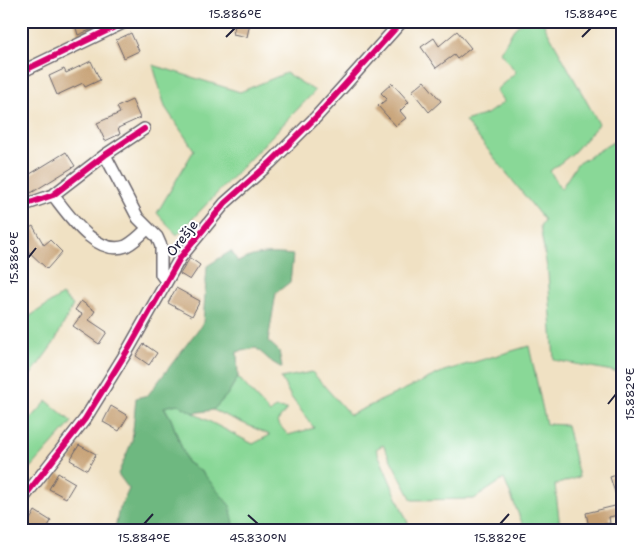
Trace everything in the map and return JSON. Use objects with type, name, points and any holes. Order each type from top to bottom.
[{"type":"street","points":[[21,72],[127,21]]},
{"type":"street","name":"Orešje","points":[[21,501],[85,419],[129,348],[180,258],[226,203],[270,164],[316,117],[402,21]]},
{"type":"street","points":[[30,203],[53,195],[104,155],[144,129]]},
{"type":"street","points":[[104,155],[138,218],[157,237],[162,246],[161,274],[166,281]]},
{"type":"street","points":[[53,195],[90,238],[114,248],[125,246],[137,239],[147,229]]},
{"type":"green space","points":[[523,21],[542,21],[599,124],[573,153],[550,171],[561,189],[577,164],[623,136],[623,373],[554,360],[548,274],[540,226],[544,220],[465,121],[487,114],[504,102],[496,90],[516,72],[500,52],[514,29]]},
{"type":"green space","points":[[153,65],[240,92],[286,73],[315,91],[177,235],[157,213],[194,150],[165,107]]},
{"type":"green space","points":[[231,251],[238,262],[251,256],[265,254],[293,255],[290,282],[276,293],[268,341],[279,351],[282,368],[256,348],[237,352],[238,377],[227,395],[213,410],[193,413],[178,404],[164,407],[171,419],[187,462],[203,473],[230,506],[235,528],[234,530],[115,530],[118,513],[129,489],[118,474],[132,441],[136,398],[148,395],[203,323],[207,266]]},
{"type":"green space","points":[[62,295],[73,305],[54,343],[21,388],[21,322]]},
{"type":"green space","points":[[529,346],[546,424],[567,425],[579,477],[555,485],[560,527],[525,530],[504,479],[474,499],[412,500],[383,445],[376,449],[411,530],[234,530],[235,528],[203,473],[187,462],[171,419],[164,406],[178,404],[253,444],[270,435],[213,410],[227,395],[238,377],[270,413],[275,408],[287,409],[277,422],[288,435],[314,428],[291,397],[281,378],[312,372],[350,415],[444,371]]},
{"type":"green space","points":[[47,401],[72,422],[21,479],[21,430]]},
{"type":"building","points":[[74,21],[93,21],[95,28],[78,35]]},
{"type":"building","points":[[236,21],[250,23],[247,37],[233,34]]},
{"type":"building","points":[[457,31],[471,48],[457,59],[454,55],[436,68],[421,47],[434,38],[439,46]]},
{"type":"building","points":[[131,33],[139,51],[124,58],[116,40]]},
{"type":"building","points":[[91,61],[100,80],[85,87],[83,83],[57,95],[49,76],[64,69],[66,73]]},
{"type":"building","points":[[424,81],[441,101],[429,112],[412,91]]},
{"type":"building","points":[[392,83],[409,102],[400,111],[406,118],[396,126],[378,106],[387,99],[381,93]]},
{"type":"building","points":[[132,100],[140,118],[118,128],[120,134],[105,141],[97,123],[120,113],[117,107]]},
{"type":"building","points":[[66,152],[75,166],[31,193],[22,179]]},
{"type":"building","points":[[33,226],[44,245],[50,240],[62,252],[47,269],[26,249],[21,252],[21,233]]},
{"type":"building","points":[[190,258],[200,265],[190,280],[180,274]]},
{"type":"building","points":[[176,288],[200,301],[192,316],[168,303]]},
{"type":"building","points":[[81,301],[95,311],[89,320],[107,332],[99,344],[73,326],[82,314],[75,310]]},
{"type":"building","points":[[144,344],[157,353],[149,365],[136,356]]},
{"type":"building","points":[[111,406],[128,416],[119,431],[103,422]]},
{"type":"building","points":[[79,445],[96,454],[87,470],[70,460]]},
{"type":"building","points":[[58,473],[75,483],[66,498],[49,489]]},
{"type":"building","points":[[623,473],[623,514],[609,517],[610,523],[589,527],[586,513],[619,505],[610,477]]},
{"type":"building","points":[[35,511],[51,521],[46,530],[31,530],[26,527]]},
{"type":"cycle path","points":[[21,72],[127,21]]},
{"type":"cycle path","points":[[21,501],[85,419],[129,348],[180,258],[225,203],[270,163],[316,117],[402,21]]},
{"type":"cycle path","points":[[30,203],[53,195],[105,155],[144,129]]}]
